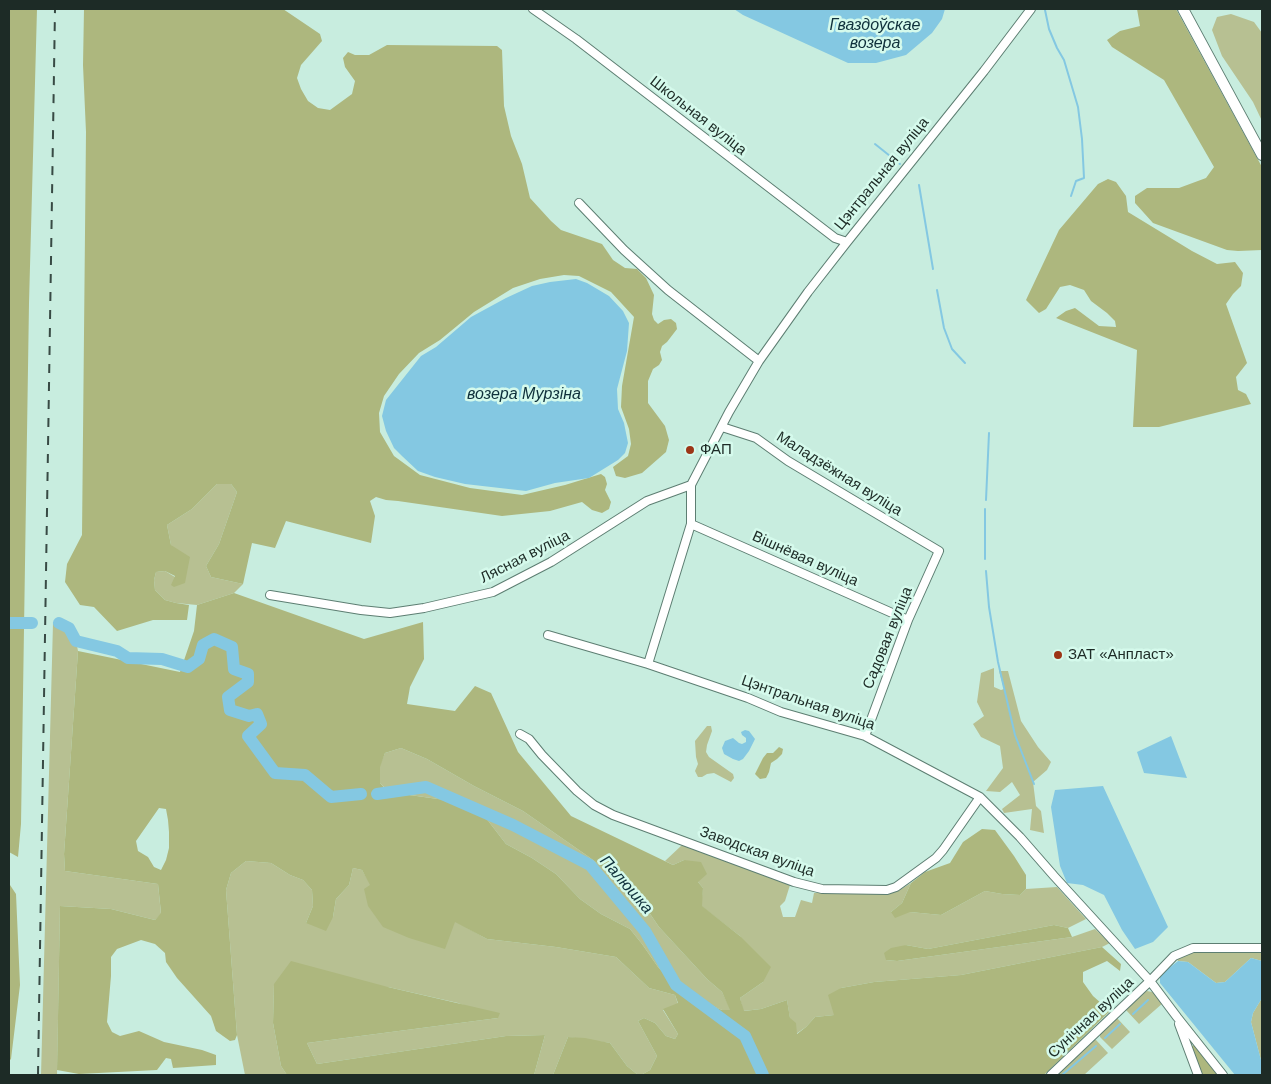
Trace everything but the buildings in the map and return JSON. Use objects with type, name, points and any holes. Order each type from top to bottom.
[{"type":"street","name":"Школьная вуліца","points":[[533,9],[834,238],[847,242]]},
{"type":"street","name":"Цэнтральная вуліца","points":[[648,664],[691,524],[691,486],[729,412],[759,361],[808,292],[1031,9]]},
{"type":"street","points":[[1183,9],[1262,155]]},
{"type":"street","points":[[579,203],[624,250],[668,290],[759,361]]},
{"type":"street","name":"Маладзёжная вуліца","points":[[722,427],[756,438],[788,461],[938,551]]},
{"type":"street","name":"Лясная вуліца","points":[[270,595],[390,613],[424,608],[493,592],[551,562],[647,501],[691,486]]},
{"type":"street","name":"Вішнёвая вуліца","points":[[691,524],[908,620]]},
{"type":"street","name":"Садовая вуліца","points":[[865,736],[908,620],[938,551]]},
{"type":"street","name":"Цэнтральная вуліца","points":[[548,635],[648,664],[748,698],[781,712],[865,736],[980,797],[1020,836],[1150,981],[1177,1017]]},
{"type":"street","name":"Заводская вуліца","points":[[520,734],[529,739],[577,791],[594,805],[613,815],[794,882],[822,889],[887,890],[896,887],[936,858],[980,797]]},
{"type":"street","name":"Сунічная вуліца","points":[[1051,1075],[1174,956],[1193,948],[1262,948]]},
{"type":"street","points":[[1177,1017],[1198,1075]]},
{"type":"street","points":[[1177,1017],[1224,1075]]},
{"type":"green space","points":[[9,9],[37,9],[29,303],[21,824],[18,857],[9,852]]},
{"type":"green space","points":[[84,9],[283,9],[320,34],[322,41],[301,65],[297,78],[308,101],[318,108],[330,110],[352,94],[355,81],[345,67],[343,58],[348,52],[355,55],[369,55],[387,45],[497,46],[502,50],[504,106],[511,136],[522,164],[530,198],[561,230],[602,244],[613,260],[625,268],[637,269],[646,278],[654,295],[652,314],[654,320],[658,324],[664,320],[671,319],[676,323],[677,329],[662,346],[660,352],[662,360],[653,369],[648,381],[648,403],[665,426],[669,440],[666,452],[642,473],[625,478],[616,476],[613,467],[628,456],[631,444],[629,429],[621,407],[622,386],[634,317],[611,292],[579,276],[564,275],[540,279],[513,288],[474,312],[440,340],[419,353],[399,374],[384,396],[379,413],[380,432],[394,456],[420,475],[470,488],[522,495],[601,474],[605,477],[607,484],[605,490],[611,502],[609,509],[602,513],[592,510],[582,502],[550,511],[502,516],[376,497],[370,501],[375,516],[371,543],[286,521],[275,548],[252,543],[243,584],[211,577],[206,566],[219,544],[237,492],[231,484],[217,484],[192,509],[167,525],[171,545],[190,557],[185,583],[174,587],[171,585],[175,576],[165,571],[156,572],[154,580],[155,590],[165,600],[189,605],[187,620],[153,620],[117,631],[94,607],[80,605],[65,582],[67,564],[82,535],[86,132],[83,65]]},
{"type":"green space","points":[[1137,9],[1176,9],[1262,167],[1262,250],[1227,250],[1153,223],[1135,203],[1135,196],[1147,188],[1179,188],[1206,178],[1214,167],[1164,80],[1112,47],[1107,40],[1120,31],[1140,26]]},
{"type":"green space","points":[[1231,14],[1254,22],[1262,33],[1262,121],[1253,102],[1222,56],[1212,30],[1217,17]]},
{"type":"green space","points":[[1108,179],[1116,182],[1126,196],[1128,212],[1217,264],[1235,262],[1243,273],[1241,286],[1226,304],[1247,363],[1236,377],[1238,390],[1246,394],[1251,404],[1159,427],[1133,427],[1137,350],[1056,318],[1066,311],[1075,308],[1099,326],[1116,327],[1115,321],[1091,301],[1084,290],[1070,285],[1060,287],[1046,309],[1039,313],[1026,300],[1059,230],[1098,184]]},
{"type":"green space","points":[[217,484],[231,484],[237,492],[219,544],[206,566],[211,577],[243,584],[234,593],[197,605],[165,600],[155,590],[154,580],[156,572],[165,571],[185,583],[171,545],[167,525],[192,509]]},
{"type":"green space","points":[[234,593],[364,639],[423,622],[424,659],[410,687],[407,704],[455,711],[475,686],[491,693],[518,752],[571,816],[673,865],[684,860],[701,862],[707,874],[698,882],[703,888],[702,906],[740,936],[771,967],[763,982],[740,998],[744,1011],[761,1009],[787,1000],[790,1018],[796,1023],[797,1034],[815,1017],[834,1015],[828,995],[841,988],[874,982],[961,975],[1102,947],[1121,964],[1120,971],[1107,961],[1083,972],[1083,982],[1093,996],[1110,1011],[1044,1075],[641,1075],[650,1070],[657,1056],[638,1021],[644,1018],[655,1023],[666,1036],[675,1039],[678,1034],[663,1009],[678,1003],[675,995],[649,988],[616,957],[556,947],[487,939],[455,922],[445,949],[409,938],[383,927],[368,906],[364,889],[370,885],[362,870],[353,868],[349,885],[336,899],[333,917],[326,931],[306,923],[313,906],[312,890],[303,880],[290,875],[271,863],[246,861],[231,873],[226,890],[237,1035],[235,1040],[230,1041],[216,1031],[211,1016],[177,978],[166,962],[165,953],[155,944],[141,940],[117,949],[111,957],[107,1022],[112,1032],[120,1036],[139,1031],[164,1042],[202,1050],[216,1055],[216,1065],[173,1068],[171,1059],[166,1058],[157,1070],[79,1074],[57,1070],[60,906],[111,909],[155,920],[161,913],[158,884],[65,871],[64,854],[78,651],[180,672],[194,631],[197,605]],"holes":[[[401,748],[427,759],[523,811],[619,880],[642,902],[659,927],[707,979],[722,992],[730,1010],[722,1010],[678,989],[658,967],[630,929],[601,914],[580,899],[556,874],[506,844],[489,822],[470,806],[445,800],[388,792],[380,783],[380,767],[385,753]],[[159,808],[166,809],[169,832],[169,848],[161,870],[154,867],[148,857],[138,851],[136,841]]]},
{"type":"green space","points":[[53,623],[59,623],[69,628],[76,641],[78,651],[64,854],[65,871],[158,884],[161,914],[155,920],[111,909],[60,906],[57,1075],[41,1075]]},
{"type":"green space","points":[[994,668],[994,687],[1001,690],[1004,689],[999,671],[1008,671],[1021,721],[1038,747],[1051,762],[1047,770],[1033,782],[1036,806],[1041,811],[1044,833],[1030,830],[1032,809],[1004,813],[1002,809],[1020,795],[1012,782],[1000,792],[986,791],[1003,768],[1000,746],[981,737],[973,724],[984,716],[977,702],[981,673]]},
{"type":"green space","points":[[707,726],[711,726],[712,731],[706,752],[709,757],[733,774],[734,778],[731,782],[714,773],[698,777],[695,771],[698,764],[695,741]]},
{"type":"green space","points":[[779,747],[783,749],[782,754],[771,763],[766,778],[760,779],[755,774],[763,758],[767,753],[773,753]]},
{"type":"green space","points":[[401,748],[427,759],[523,811],[619,880],[642,902],[659,927],[707,979],[722,992],[731,1010],[722,1010],[678,989],[658,967],[630,929],[601,914],[580,899],[556,874],[506,844],[489,822],[445,800],[389,792],[380,783],[379,767],[385,753]]},
{"type":"green space","points":[[982,829],[995,830],[1026,875],[1026,889],[1020,895],[985,891],[941,915],[910,912],[895,918],[891,912],[902,903],[911,883],[925,872],[950,863],[963,842]]},
{"type":"green space","points":[[682,845],[790,885],[785,901],[780,906],[783,917],[795,917],[801,900],[812,903],[814,893],[888,894],[898,891],[911,883],[902,903],[891,912],[941,915],[985,891],[1020,895],[1026,889],[1057,887],[1086,919],[1068,928],[1054,925],[928,949],[906,945],[886,960],[897,961],[1072,937],[1095,929],[1110,943],[1102,947],[961,975],[874,982],[841,988],[834,1015],[815,1017],[796,1034],[790,1019],[787,1000],[761,1009],[743,1011],[740,998],[763,982],[740,936],[701,906],[703,888],[684,860],[673,865],[665,861]]},
{"type":"green space","points":[[246,861],[271,863],[290,875],[303,880],[312,890],[313,906],[306,923],[333,917],[336,899],[349,885],[353,868],[362,870],[371,885],[455,921],[487,939],[556,947],[616,957],[649,988],[675,995],[678,1004],[663,1010],[678,1034],[675,1039],[666,1036],[655,1023],[644,1018],[638,1021],[657,1056],[650,1070],[641,1075],[638,1075],[627,1066],[610,1043],[568,1037],[553,1075],[534,1075],[545,1035],[506,1036],[317,1064],[307,1043],[498,1018],[458,1003],[388,987],[274,985],[273,1023],[281,1066],[287,1075],[245,1075],[237,1035],[226,890],[231,873]]},
{"type":"green space","points":[[9,884],[16,894],[20,985],[11,1059],[9,1061]]},
{"type":"green space","points":[[1054,925],[1068,928],[1072,937],[897,961],[886,960],[884,953],[891,948],[906,945],[928,949]]},
{"type":"green space","points":[[1193,952],[1262,952],[1262,961],[1251,958],[1225,982],[1216,983],[1188,962],[1178,961],[1176,958]]},
{"type":"green space","points":[[291,961],[388,987],[500,1013],[498,1018],[307,1043],[317,1064],[506,1036],[545,1035],[534,1075],[287,1075],[281,1066],[273,1023],[274,984]]},
{"type":"green space","points":[[1147,991],[1156,994],[1163,1003],[1139,1024],[1126,1010]]},
{"type":"green space","points":[[1262,998],[1262,1064],[1251,1022],[1253,1013]]},
{"type":"green space","points":[[1117,1018],[1130,1032],[1112,1049],[1100,1037],[1100,1033]]},
{"type":"green space","points":[[568,1037],[610,1043],[627,1066],[638,1075],[553,1075]]},
{"type":"green space","points":[[1093,1040],[1096,1040],[1108,1053],[1084,1075],[1056,1075]]},
{"type":"green space","points":[[1195,1045],[1219,1075],[1201,1075],[1191,1046]]},
{"type":"water","name":"Гваздоўскае возера","points":[[734,9],[945,9],[942,19],[932,33],[906,55],[876,63],[848,63],[743,15]]},
{"type":"water","name":"возера Мурзіна","points":[[576,279],[609,296],[623,311],[629,323],[627,351],[617,389],[618,409],[624,423],[628,443],[625,453],[618,460],[589,478],[555,483],[526,491],[465,484],[418,471],[394,448],[386,431],[382,416],[386,400],[421,356],[436,347],[471,317],[506,298],[532,286]]},
{"type":"water","points":[[749,731],[755,739],[743,759],[739,761],[724,754],[722,748],[725,741],[733,738],[742,744],[746,742],[746,738],[741,732]]},
{"type":"water","points":[[1171,736],[1187,778],[1144,773],[1137,752]]},
{"type":"water","points":[[1103,786],[1168,927],[1153,942],[1135,949],[1122,930],[1104,895],[1083,885],[1067,883],[1060,866],[1051,807],[1055,790]]},
{"type":"water","points":[[1251,958],[1262,961],[1262,998],[1253,1013],[1251,1022],[1262,1064],[1262,1075],[1235,1075],[1160,983],[1160,975],[1178,961],[1188,962],[1216,983],[1225,982]]},
{"type":"waterway","points":[[1045,10],[1049,29],[1064,60],[1078,107],[1084,178],[1076,181],[1071,196]]},
{"type":"waterway","points":[[875,144],[900,164]]},
{"type":"waterway","points":[[919,185],[933,269]]},
{"type":"waterway","points":[[937,290],[944,328],[952,349],[965,363]]},
{"type":"waterway","points":[[986,500],[989,433]]},
{"type":"waterway","points":[[985,509],[985,559]]},
{"type":"waterway","points":[[986,571],[989,607],[998,662],[1015,735],[1034,784]]},
{"type":"waterway","name":"Палюшка","points":[[9,623],[32,623]]},
{"type":"waterway","name":"Палюшка","points":[[59,623],[69,628],[76,641],[117,651],[128,658],[162,659],[188,667],[199,659],[203,645],[214,639],[232,647],[234,669],[248,674],[248,682],[228,697],[230,710],[249,716],[257,714],[261,724],[248,736],[275,773],[305,775],[331,797],[361,794]]},
{"type":"waterway","name":"Палюшка","points":[[377,794],[426,787],[513,825],[590,865],[645,931],[676,985],[745,1036],[763,1075]]},
{"type":"waterway","points":[[1133,1014],[1148,1000]]},
{"type":"waterway","points":[[1105,1038],[1120,1024]]},
{"type":"waterway","points":[[1062,1075],[1096,1046]]},
{"type":"railway","points":[[38,1075],[55,9]]},
{"type":"place","name":"ФАП","points":[[690,450]]},
{"type":"place","name":"ЗАТ «Анпласт»","points":[[1058,655]]}]
